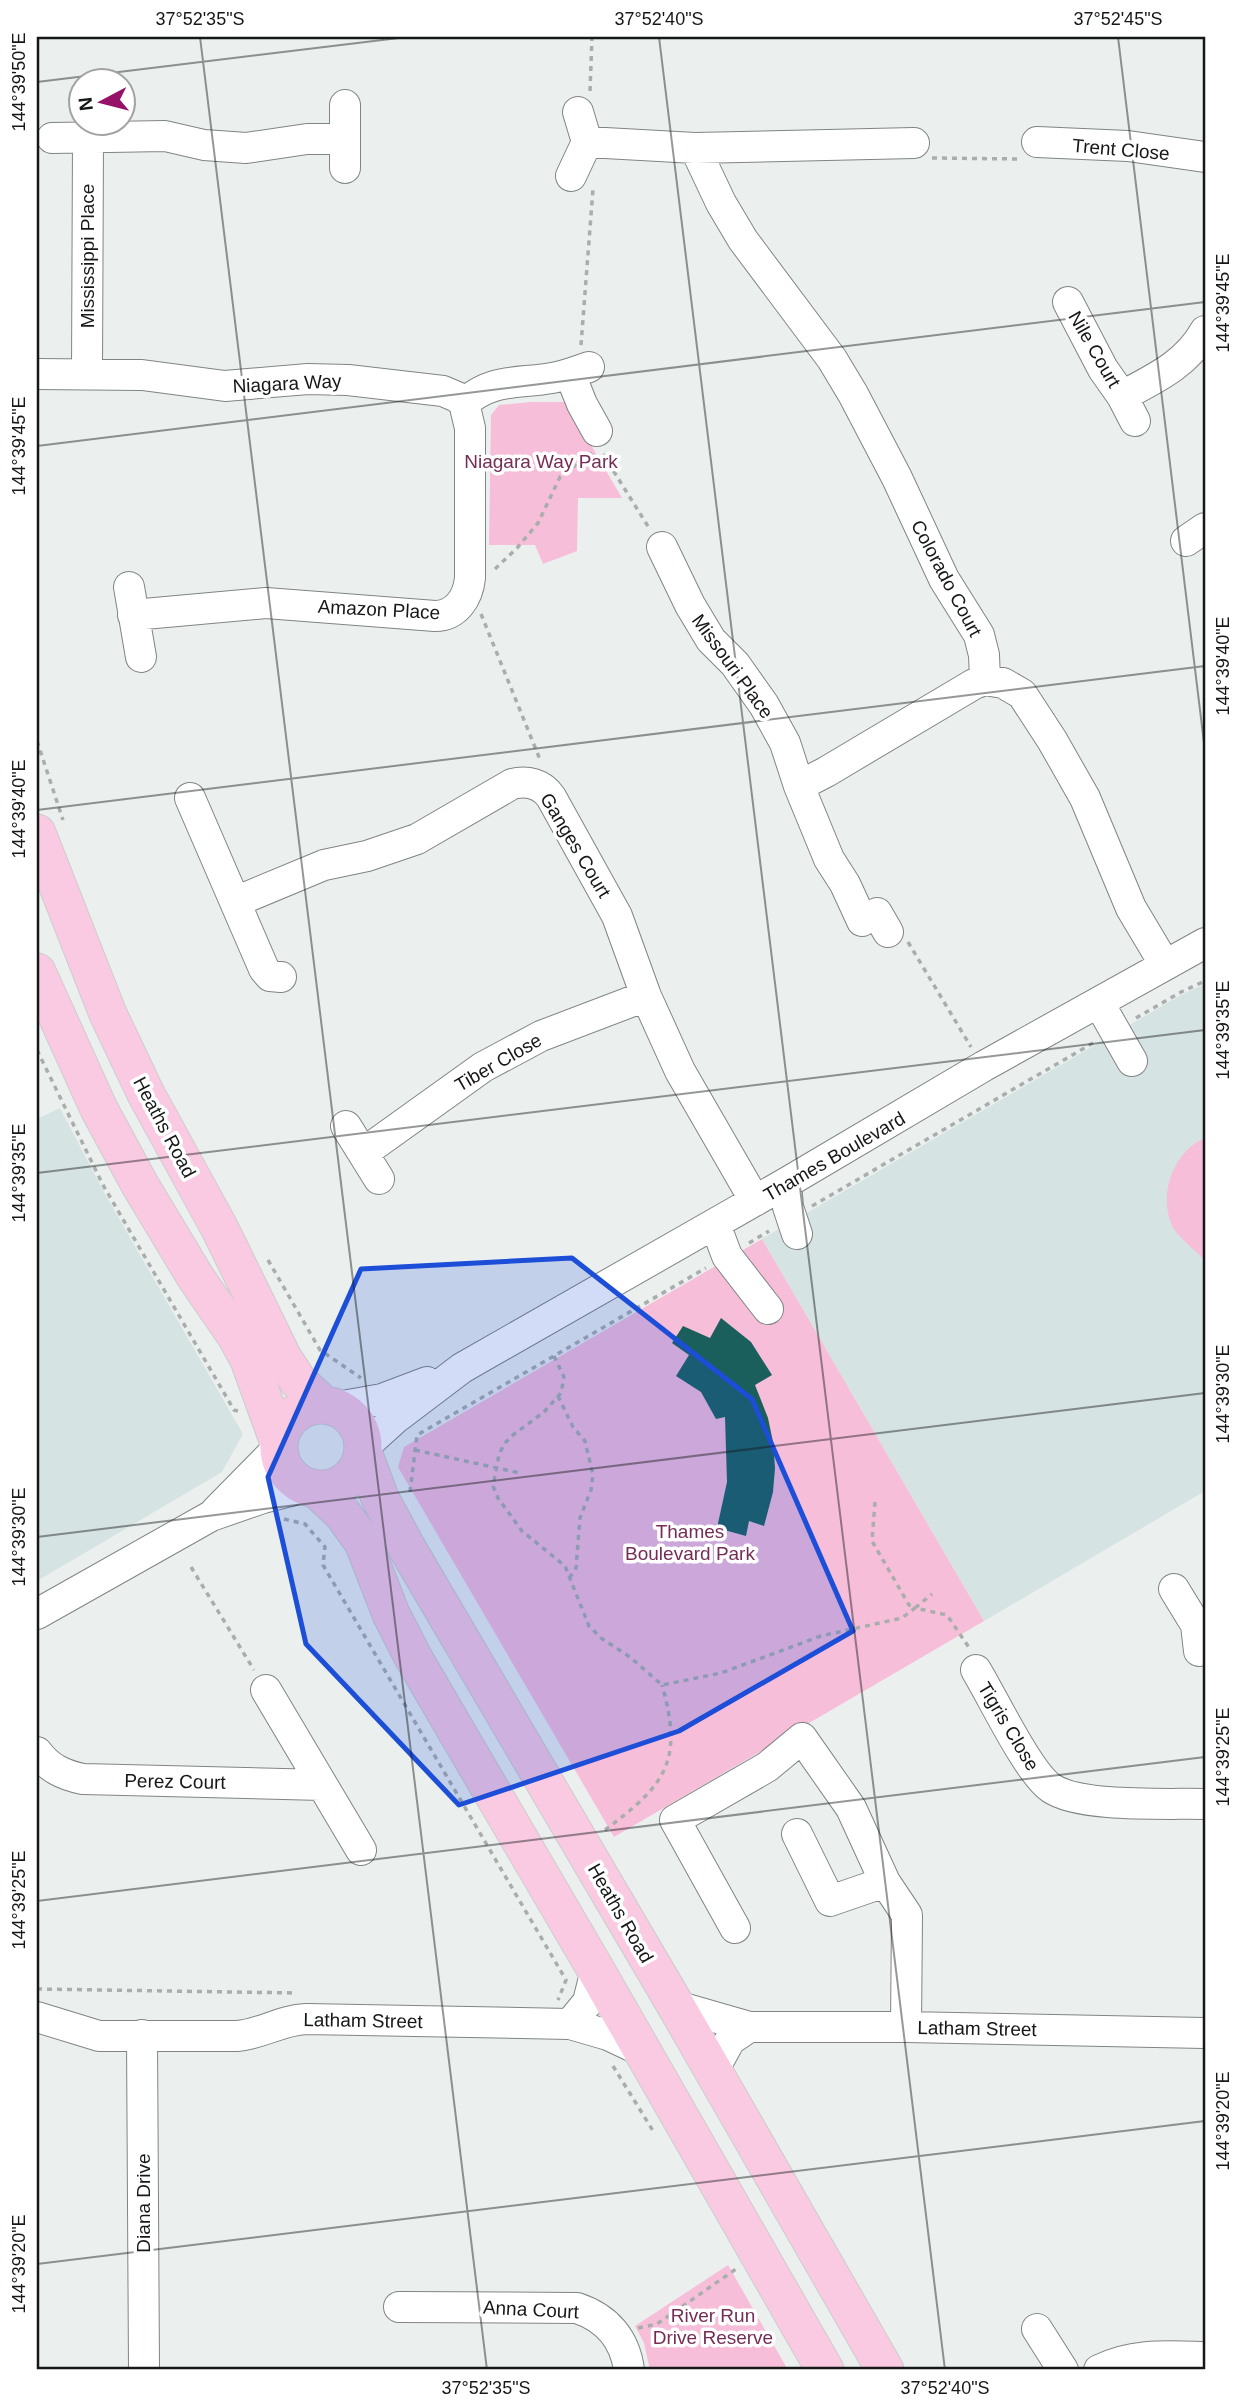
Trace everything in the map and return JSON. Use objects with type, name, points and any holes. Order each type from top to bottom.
[{"type":"main road","name":"Heaths Road","points":[[52,832],[108,1014],[146,1094],[220,1229],[283,1358],[298,1381],[330,1406]]},
{"type":"main road","points":[[37,972],[99,1109],[140,1185],[249,1360],[287,1472],[295,1481],[311,1488],[342,1513],[363,1542],[391,1614],[413,1657],[596,1970],[627,2057],[825,2370]]},
{"type":"main road","points":[[279,1446],[287,1421],[309,1406],[330,1406],[355,1421],[361,1432],[364,1450],[352,1476],[329,1489],[311,1488]]},
{"type":"main road","name":"Heaths Road","points":[[364,1450],[380,1498],[394,1525],[676,2006],[885,2370]]},
{"type":"street","points":[[52,138],[165,136],[204,145],[246,148],[307,139],[345,153],[345,105]]},
{"type":"street","points":[[582,180],[582,126],[695,148],[915,143]]},
{"type":"street","name":"Mississippi Place","points":[[87,374],[88,139]]},
{"type":"street","name":"Trent Close","points":[[1034,143],[1128,146],[1205,157]]},
{"type":"street","name":"Colorado Court","points":[[695,148],[721,204],[743,240],[808,325],[853,394],[897,478],[944,579],[979,635],[984,655],[985,680]]},
{"type":"street","name":"Nile Court","points":[[1065,302],[1128,408],[1197,346],[1205,331]]},
{"type":"street","points":[[464,403],[480,391],[500,383],[554,378],[580,370],[582,404],[597,431]]},
{"type":"street","name":"Niagara Way","points":[[37,374],[142,375],[225,386],[308,379],[348,380],[443,391],[464,403]]},
{"type":"street","name":"Amazon Place","points":[[141,657],[131,601],[266,603],[441,616],[454,610],[465,597],[470,578],[470,428],[464,403]]},
{"type":"street","name":"Missouri Place","points":[[658,544],[711,640],[735,664],[764,705],[785,743],[799,786],[830,859],[862,921],[877,913],[897,936]]},
{"type":"street","points":[[799,786],[974,684],[985,680],[1003,683],[1022,694],[1052,740],[1085,798],[1131,908],[1165,965]]},
{"type":"street","name":"Ganges Court","points":[[235,902],[324,865],[367,856],[417,839],[512,784],[535,784],[547,791],[551,797],[618,916],[646,996],[680,1071],[755,1201]]},
{"type":"street","points":[[189,798],[264,970]]},
{"type":"street","name":"Thames Boulevard","points":[[364,1450],[396,1418],[462,1368],[755,1201],[984,1066],[1205,943]]},
{"type":"street","name":"Tiber Close","points":[[363,1153],[483,1067],[541,1036],[646,996]]},
{"type":"street","points":[[1099,1003],[1132,1060]]},
{"type":"street","points":[[346,1126],[379,1179]]},
{"type":"street","points":[[786,1183],[788,1207],[794,1226]]},
{"type":"street","points":[[715,1224],[727,1256],[768,1309]]},
{"type":"street","name":"Thames Boulevard","points":[[330,1406],[383,1399],[462,1368]]},
{"type":"street","points":[[211,1516],[279,1446]]},
{"type":"street","points":[[37,1614],[211,1516],[262,1498],[311,1488]]},
{"type":"street","points":[[1174,1589],[1200,1632]]},
{"type":"street","name":"Tigris Close","points":[[976,1670],[1034,1769],[1049,1787],[1061,1794],[1085,1801],[1205,1804]]},
{"type":"street","points":[[266,1690],[361,1850]]},
{"type":"street","points":[[734,1928],[675,1820],[767,1767],[802,1738],[851,1808],[885,1882],[907,1915],[906,2027]]},
{"type":"street","name":"Perez Court","points":[[37,1752],[51,1768],[83,1779],[322,1784]]},
{"type":"street","points":[[797,1834],[830,1901],[885,1882]]},
{"type":"street","points":[[570,2024],[588,2002],[596,1970]]},
{"type":"street","name":"Latham Street","points":[[676,2006],[749,2027],[1205,2033]]},
{"type":"street","name":"Latham Street","points":[[37,2017],[99,2036],[250,2035],[288,2020],[306,2018],[570,2024],[608,2035],[627,2057]]},
{"type":"street","points":[[713,2071],[730,2039],[749,2027]]},
{"type":"street","name":"Diana Drive","points":[[142,2035],[144,2370]]},
{"type":"street","name":"Anna Court","points":[[399,2306],[577,2308],[592,2313],[619,2337]]},
{"type":"street","points":[[1037,2329],[1063,2370]]},
{"type":"street","points":[[619,2337],[627,2354],[629,2370]]},
{"type":"street","points":[[1099,2370],[1116,2362],[1139,2357],[1205,2357]]},
{"type":"path","points":[[582,126],[590,114],[592,37]]},
{"type":"path","points":[[915,143],[1034,143]]},
{"type":"path","points":[[580,370],[568,359],[582,344],[582,180]]},
{"type":"path","points":[[494,570],[538,523],[560,478],[599,448],[658,544]]},
{"type":"path","points":[[465,597],[483,615],[542,763],[535,784]]},
{"type":"path","points":[[37,741],[52,832]]},
{"type":"path","points":[[897,936],[975,1054]]},
{"type":"path","points":[[417,1435],[727,1256],[794,1226],[1115,1030],[1205,981]]},
{"type":"path","points":[[37,1050],[103,1185],[234,1410],[242,1412],[239,1404]]},
{"type":"path","points":[[264,1252],[320,1350],[367,1383]]},
{"type":"path","points":[[554,1356],[565,1377],[561,1393],[544,1412],[513,1434],[504,1444],[493,1486],[522,1531],[565,1566],[589,1626],[662,1685],[669,1710],[671,1738],[668,1761],[660,1779],[647,1796],[605,1830]]},
{"type":"path","points":[[558,1396],[573,1427],[586,1441],[593,1475],[591,1490],[580,1518],[576,1568],[570,1577]]},
{"type":"path","points":[[415,1450],[520,1473]]},
{"type":"path","points":[[875,1502],[872,1541],[909,1605],[947,1615],[968,1645],[976,1670]]},
{"type":"path","points":[[275,1517],[305,1524],[325,1547],[323,1565],[566,1980],[557,1998],[570,2024]]},
{"type":"path","points":[[191,1567],[266,1690]]},
{"type":"path","points":[[662,1685],[721,1673],[821,1636],[902,1618],[932,1594]]},
{"type":"path","points":[[627,2057],[661,2143]]},
{"type":"path","points":[[619,2337],[629,2331],[657,2324],[737,2268],[744,2279]]},
{"type":"highlighted area","points":[[572,1258],[752,1399],[853,1631],[679,1731],[459,1805],[306,1644],[268,1477],[361,1269]]},
{"type":"shaded area","points":[[1205,984],[1205,1491],[984,1621],[762,1239],[1181,995]]},
{"type":"shaded area","points":[[60,1108],[105,1194],[243,1434],[222,1472],[37,1581],[37,1119]]},
{"type":"green space","name":"Niagara Way Park","points":[[566,402],[622,498],[578,498],[577,551],[543,564],[535,545],[489,545],[491,415],[499,405]]},
{"type":"green space","points":[[1205,1138],[1205,1260],[1173,1227],[1167,1198],[1168,1186],[1177,1162],[1194,1144]]},
{"type":"green space","name":"Thames Boulevard Park","points":[[762,1239],[984,1621],[614,1837],[398,1467],[404,1447]]},
{"type":"green space","name":"River Run Drive Reserve","points":[[728,2265],[788,2370],[650,2370],[644,2343],[635,2326]]},
{"type":"building","points":[[721,1318],[751,1342],[772,1375],[755,1385],[768,1418],[773,1442],[773,1492],[764,1526],[749,1521],[746,1536],[717,1528],[727,1482],[725,1417],[716,1419],[701,1392],[676,1376],[689,1355],[672,1343],[683,1326],[710,1338]]}]
